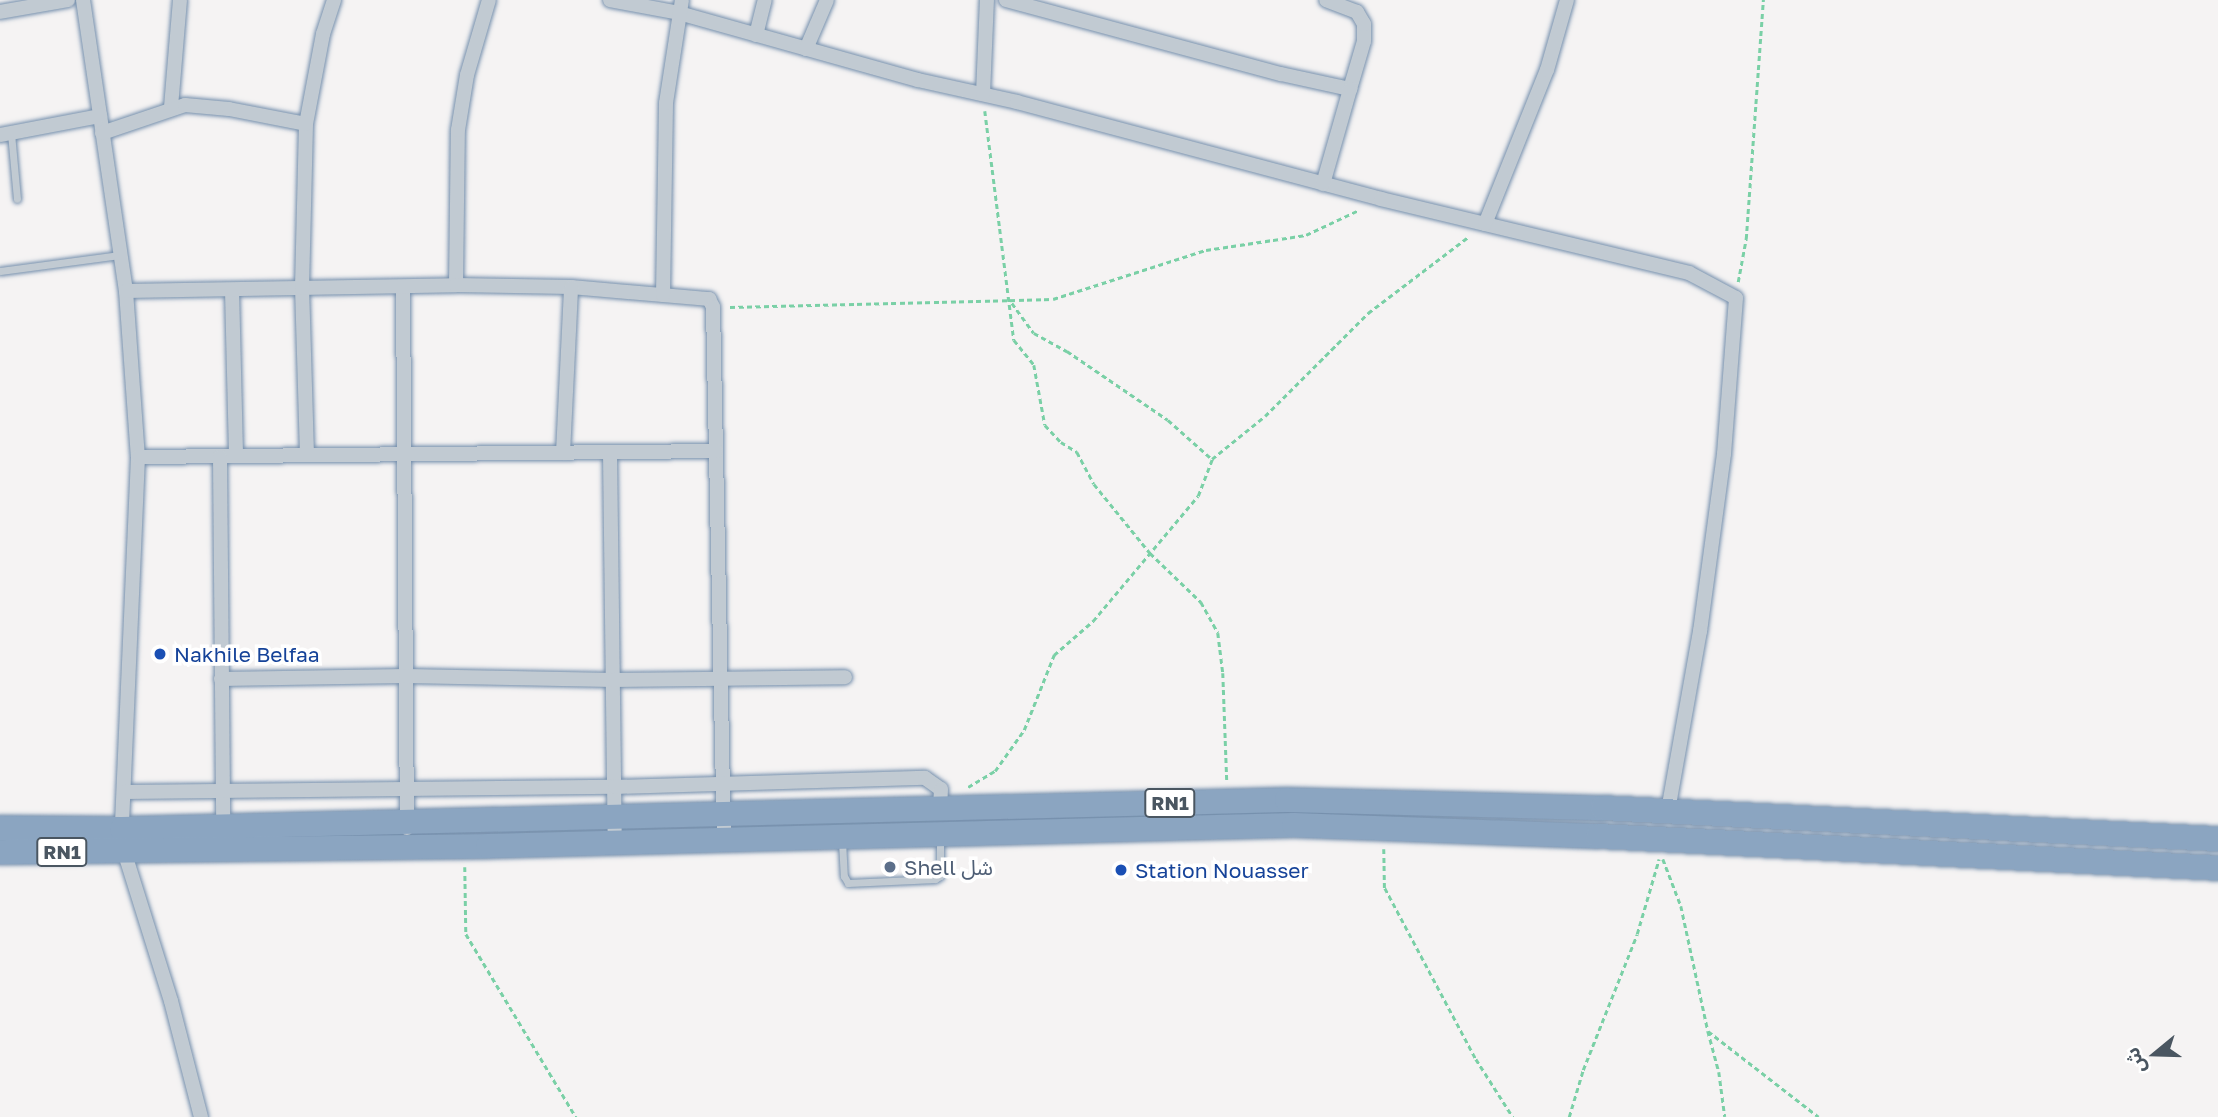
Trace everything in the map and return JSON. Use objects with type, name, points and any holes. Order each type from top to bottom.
[{"type":"highway","name":"RN1","points":[[0,828],[123,840],[615,830],[724,839],[842,836],[940,816],[1287,800],[1668,811],[2218,839]]},
{"type":"highway","name":"RN1","points":[[0,852],[223,827],[407,835],[464,846],[615,830],[724,814],[841,811],[1387,828],[2218,868]]},
{"type":"street","points":[[0,12],[68,0]]},
{"type":"street","points":[[83,0],[126,291],[138,457],[123,840],[171,1001],[201,1117]]},
{"type":"street","points":[[171,107],[180,0]]},
{"type":"street","points":[[307,455],[302,288],[306,124],[323,34],[334,0]]},
{"type":"street","points":[[456,285],[458,130],[467,75],[489,0]]},
{"type":"street","points":[[610,0],[680,7],[756,35],[806,49],[1381,199],[1689,273],[1735,298],[1724,454],[1700,631],[1668,811]]},
{"type":"street","points":[[756,35],[765,0]]},
{"type":"street","points":[[806,49],[827,0]]},
{"type":"street","points":[[983,94],[987,0]]},
{"type":"street","points":[[1006,0],[1281,74],[1350,89]]},
{"type":"street","points":[[1323,184],[1364,41],[1364,24],[1357,12],[1326,0]]},
{"type":"street","points":[[1485,225],[1547,70],[1567,0]]},
{"type":"street","points":[[663,295],[666,103],[680,7]]},
{"type":"street","points":[[102,133],[171,107],[198,105],[229,108],[306,124]]},
{"type":"street","points":[[6,134],[100,116]]},
{"type":"street","points":[[126,291],[456,285],[571,288],[706,297],[713,307],[724,839]]},
{"type":"street","points":[[403,287],[407,835]]},
{"type":"street","points":[[563,453],[571,288]]},
{"type":"street","points":[[232,290],[236,456]]},
{"type":"street","points":[[138,457],[716,451]]},
{"type":"street","points":[[610,452],[615,830]]},
{"type":"street","points":[[220,457],[223,827]]},
{"type":"street","points":[[221,680],[406,676],[613,680],[845,677]]},
{"type":"street","points":[[124,792],[615,787],[925,778],[939,786],[940,816]]},
{"type":"lane","points":[[6,134],[17,199]]},
{"type":"lane","points":[[0,271],[120,256]]},
{"type":"lane","points":[[841,811],[844,876],[848,883],[935,880],[940,876],[940,816]]},
{"type":"path","points":[[1735,298],[1746,239],[1763,0]]},
{"type":"path","points":[[983,94],[994,201],[1014,340],[1034,365],[1045,425],[1061,442],[1077,452],[1094,484],[1150,553],[1201,601],[1218,633],[1223,673],[1223,724],[1229,802]]},
{"type":"path","points":[[713,307],[1053,299],[1206,250],[1306,236],[1381,199]]},
{"type":"path","points":[[940,816],[995,771],[1024,730],[1054,655],[1093,621],[1198,496],[1212,459],[1265,416],[1368,313],[1485,225]]},
{"type":"path","points":[[1010,300],[1034,333],[1067,351],[1168,420],[1212,459]]},
{"type":"path","points":[[1387,828],[1383,854],[1385,888],[1476,1059],[1514,1117]]},
{"type":"path","points":[[464,846],[466,934],[576,1117]]},
{"type":"path","points":[[1569,1117],[1583,1070],[1637,934],[1661,853],[1681,906],[1719,1072],[1725,1117]]},
{"type":"path","points":[[1708,1031],[1819,1117]]},
{"type":"place","name":"Nakhile Belfaa","points":[[160,654]]},
{"type":"place","name":"Shell شل","points":[[890,867]]},
{"type":"place","name":"Station Nouasser","points":[[1121,870]]}]
